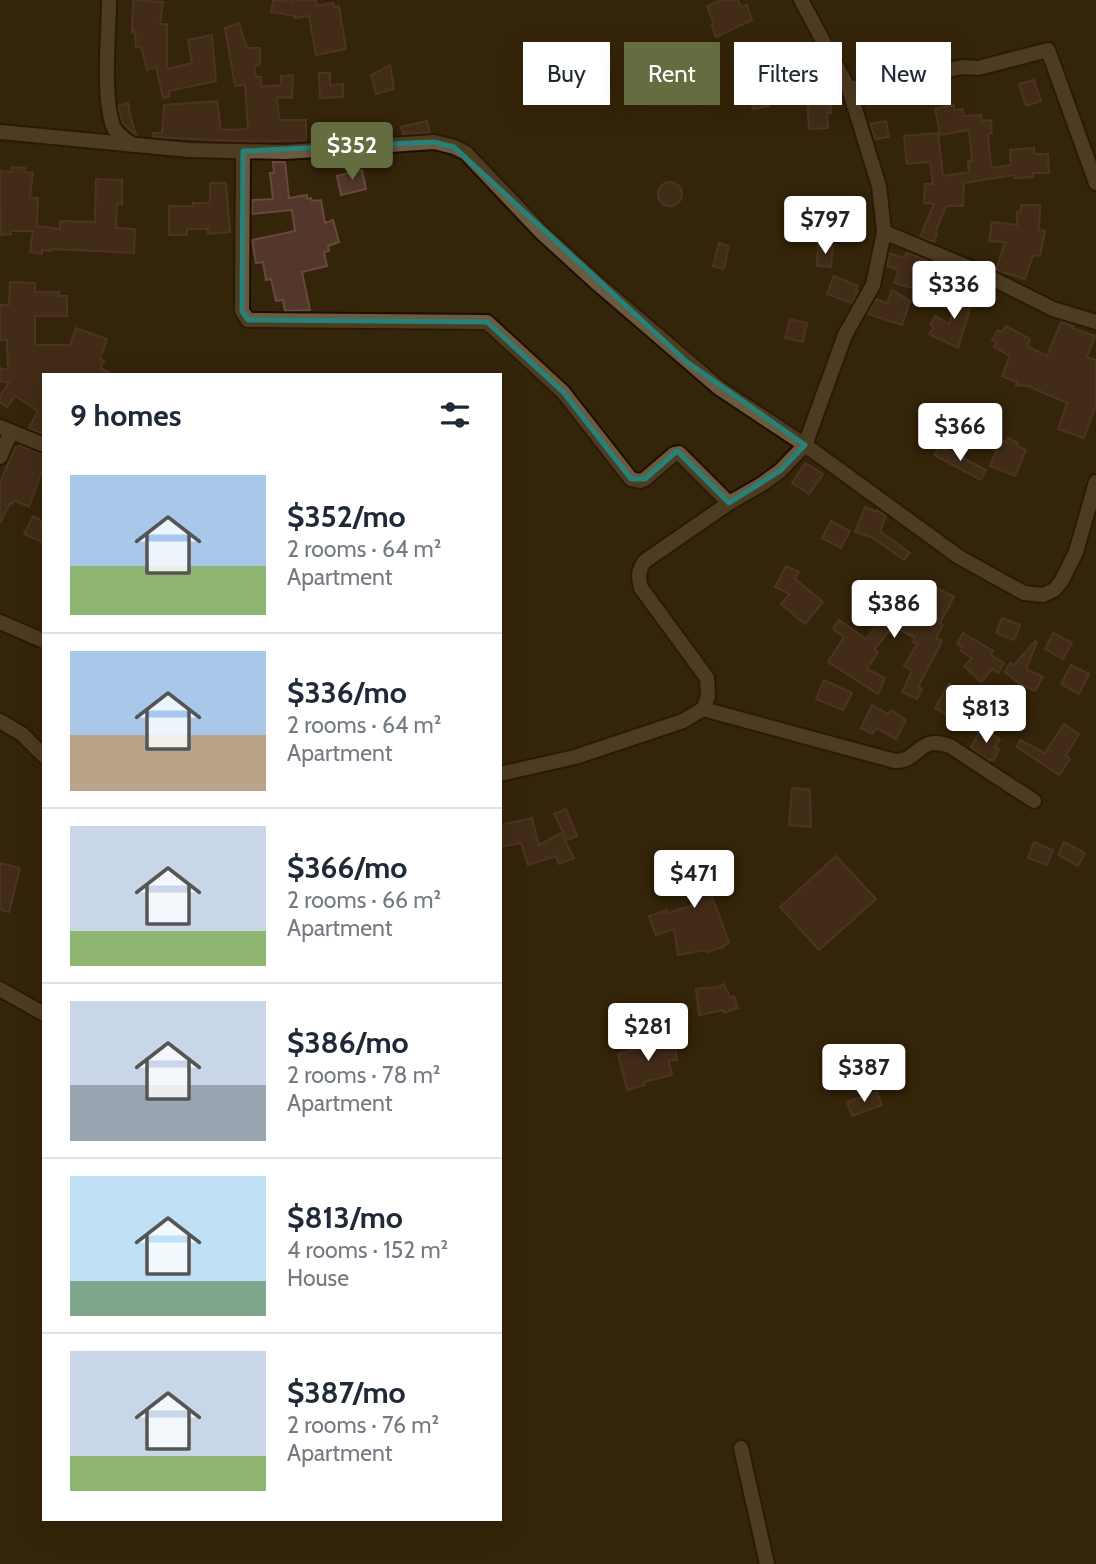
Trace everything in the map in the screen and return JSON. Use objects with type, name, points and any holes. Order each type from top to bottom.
[{"type":"street","points":[[109,0],[108,98],[113,126],[119,135],[133,146]]},
{"type":"street","points":[[502,774],[575,757],[683,721],[703,709],[709,687],[705,672],[641,588],[639,574],[645,561],[780,471],[805,445],[845,335],[873,285],[884,232],[879,186],[849,89],[801,0]]},
{"type":"street","points":[[849,89],[963,67],[978,68],[1048,50],[1096,183]]},
{"type":"street","points":[[0,132],[189,150],[286,152],[434,142],[454,147],[466,153],[541,233],[719,388],[805,445],[960,557],[1024,593],[1036,595],[1054,590],[1061,582],[1076,552],[1096,482]]},
{"type":"street","points":[[243,151],[242,311],[248,320],[487,322],[563,392],[631,479],[645,479],[678,453],[729,503]]},
{"type":"street","points":[[884,232],[975,270],[1052,309],[1096,322]]},
{"type":"street","points":[[0,457],[5,429],[42,444]]},
{"type":"street","points":[[0,622],[42,639]]},
{"type":"street","points":[[703,709],[895,761],[909,758],[928,743],[938,742],[950,746],[1034,800]]},
{"type":"street","points":[[0,721],[22,734],[42,754]]},
{"type":"street","points":[[0,989],[42,1013]]},
{"type":"street","points":[[741,1448],[767,1564]]},
{"type":"highlighted area","points":[[434,142],[454,147],[687,362],[805,445],[780,471],[729,503],[677,451],[645,479],[631,479],[563,392],[487,322],[248,320],[242,311],[243,151]]},
{"type":"building","points":[[133,0],[163,2],[160,24],[167,24],[167,69],[192,63],[188,40],[212,35],[216,81],[169,91],[169,97],[163,98],[156,67],[147,70],[141,47],[136,47],[135,31],[132,32]]},
{"type":"building","points":[[273,0],[316,0],[317,6],[333,3],[334,7],[339,6],[346,49],[316,55],[309,16],[295,18],[271,12]]},
{"type":"building","points":[[722,0],[738,0],[741,7],[747,5],[752,20],[716,37],[707,6]]},
{"type":"building","points":[[239,23],[247,48],[260,48],[260,65],[254,66],[256,77],[261,77],[261,87],[281,85],[281,76],[293,75],[292,98],[277,97],[279,120],[306,120],[306,140],[251,142],[153,137],[153,133],[162,133],[164,105],[217,101],[221,130],[248,129],[245,85],[235,86],[225,28]]},
{"type":"building","points":[[390,65],[394,89],[376,94],[371,75]]},
{"type":"building","points":[[319,73],[330,73],[330,85],[343,84],[343,97],[320,98]]},
{"type":"building","points":[[1034,80],[1041,101],[1026,106],[1019,84]]},
{"type":"building","points":[[128,103],[136,135],[122,123],[118,106]]},
{"type":"building","points":[[752,105],[769,106],[753,109]]},
{"type":"building","points":[[807,105],[830,105],[831,113],[827,113],[828,128],[809,129]]},
{"type":"building","points":[[954,105],[954,110],[962,109],[964,116],[981,115],[982,121],[991,120],[992,133],[988,134],[991,168],[1011,165],[1010,150],[1034,148],[1034,154],[1048,154],[1049,173],[1033,173],[1033,177],[1014,178],[1014,175],[964,183],[963,206],[946,206],[934,242],[920,237],[934,204],[924,203],[925,184],[933,184],[930,162],[907,164],[904,136],[938,133],[943,176],[969,172],[968,161],[972,161],[969,130],[940,135],[935,109]]},
{"type":"building","points":[[427,121],[430,133],[403,134],[401,127]]},
{"type":"building","points":[[886,121],[889,137],[875,139],[870,124]]},
{"type":"building","points":[[273,162],[285,162],[289,198],[307,195],[307,199],[311,198],[312,201],[321,200],[325,223],[333,220],[339,242],[328,246],[329,251],[324,252],[327,266],[302,272],[310,310],[285,311],[283,300],[276,301],[271,279],[266,280],[263,262],[256,263],[252,240],[295,231],[292,210],[252,214],[252,200],[273,199],[270,173],[274,173]]},
{"type":"building","points":[[12,167],[25,168],[24,172],[33,173],[30,198],[38,198],[37,226],[60,229],[60,221],[95,222],[96,179],[122,180],[122,204],[117,204],[116,228],[135,229],[134,253],[52,249],[42,250],[42,254],[30,252],[33,231],[11,231],[11,234],[1,235],[0,171],[12,172]]},
{"type":"building","points":[[362,170],[366,189],[341,195],[337,176]]},
{"type":"building","points":[[670,182],[681,189],[682,194],[675,205],[670,206],[659,199],[658,194],[665,183]]},
{"type":"building","points":[[210,183],[226,183],[230,232],[208,234],[208,229],[187,229],[187,235],[169,235],[169,206],[210,203]]},
{"type":"building","points":[[1021,205],[1040,205],[1039,230],[1045,231],[1040,256],[1033,255],[1025,279],[996,270],[1005,242],[989,241],[992,222],[1017,225],[1017,212],[1020,213]]},
{"type":"building","points":[[719,243],[729,246],[724,269],[713,266]]},
{"type":"building","points":[[818,245],[833,246],[831,267],[817,266]]},
{"type":"building","points":[[907,252],[926,260],[925,263],[950,270],[944,296],[894,283],[899,270],[887,266],[889,253],[904,258]]},
{"type":"building","points":[[834,276],[858,286],[852,303],[827,294]]},
{"type":"building","points":[[10,282],[35,283],[35,292],[59,292],[59,296],[67,296],[67,316],[35,316],[35,345],[70,345],[76,328],[107,339],[100,359],[104,361],[100,368],[110,373],[42,373],[42,433],[29,428],[38,411],[15,396],[7,407],[0,402],[0,396],[9,383],[0,381],[0,368],[8,370],[7,340],[0,340],[0,305],[9,305]]},
{"type":"building","points":[[892,290],[910,301],[902,325],[868,314],[876,299],[887,303]]},
{"type":"building","points":[[959,291],[974,296],[958,348],[929,334],[934,327],[930,325],[935,316],[949,324]]},
{"type":"building","points":[[790,319],[807,323],[803,342],[785,338]]},
{"type":"building","points":[[1061,322],[1095,336],[1087,357],[1096,360],[1096,405],[1084,438],[1058,429],[1067,403],[1028,386],[1016,385],[1017,382],[1002,376],[1010,356],[994,347],[997,342],[992,340],[998,330],[1002,332],[1006,326],[1030,339],[1027,346],[1047,356]]},
{"type":"building","points":[[1008,438],[1026,450],[1015,476],[990,466],[1001,440],[1006,442]]},
{"type":"building","points":[[19,445],[42,453],[42,471],[29,507],[14,500],[0,523],[0,483],[15,447]]},
{"type":"building","points":[[939,446],[986,470],[981,480],[934,455]]},
{"type":"building","points":[[805,463],[823,474],[809,494],[792,483]]},
{"type":"building","points":[[865,507],[886,516],[880,531],[910,553],[904,560],[873,538],[855,532]]},
{"type":"building","points":[[33,516],[42,521],[42,542],[24,534]]},
{"type":"building","points":[[831,521],[850,531],[841,548],[822,538]]},
{"type":"building","points":[[786,566],[799,572],[795,579],[823,602],[805,624],[781,604],[790,594],[775,587]]},
{"type":"building","points":[[935,587],[954,597],[940,623],[943,625],[936,638],[942,641],[918,687],[922,689],[917,699],[902,692],[912,671],[904,666],[917,644],[913,642],[915,638],[893,626],[874,650],[878,652],[867,669],[885,678],[878,694],[828,662],[844,637],[833,629],[839,620],[866,639],[882,618],[870,615],[878,591],[921,613]]},
{"type":"building","points":[[1002,618],[1020,625],[1014,640],[996,633]]},
{"type":"building","points":[[963,633],[993,651],[991,655],[1004,663],[998,673],[992,669],[981,682],[964,666],[972,658],[961,651],[963,647],[957,644]]},
{"type":"building","points":[[1053,633],[1072,643],[1063,659],[1045,649]]},
{"type":"building","points":[[1035,641],[1037,642],[1026,669],[1043,677],[1035,691],[1005,672],[1010,663],[1014,665]]},
{"type":"building","points":[[1071,665],[1089,674],[1079,694],[1061,684]]},
{"type":"building","points":[[824,680],[852,693],[843,710],[816,699]]},
{"type":"building","points":[[949,684],[969,696],[965,700],[977,705],[974,712],[977,714],[972,723],[951,712],[949,716],[935,708]]},
{"type":"building","points":[[872,705],[888,714],[891,710],[906,720],[896,739],[876,728],[873,734],[861,728]]},
{"type":"building","points":[[1064,724],[1079,734],[1066,755],[1070,759],[1059,775],[1017,747],[1020,740],[1045,753]]},
{"type":"building","points":[[981,728],[1000,739],[995,747],[999,749],[994,760],[990,761],[971,748]]},
{"type":"building","points":[[792,788],[810,790],[811,827],[789,825]]},
{"type":"building","points":[[566,809],[577,836],[567,840],[554,814]]},
{"type":"building","points":[[532,818],[539,845],[561,833],[574,858],[559,864],[556,856],[528,865],[521,843],[502,847],[502,825]]},
{"type":"building","points":[[1034,842],[1053,850],[1047,865],[1028,858]]},
{"type":"building","points":[[1064,842],[1085,853],[1078,866],[1058,855]]},
{"type":"building","points":[[695,855],[697,861],[708,857],[715,878],[719,877],[724,888],[711,894],[729,942],[707,952],[678,955],[674,929],[656,935],[649,916],[697,904],[676,882],[673,883],[667,870]]},
{"type":"building","points":[[836,856],[876,899],[819,950],[780,907]]},
{"type":"building","points":[[0,863],[20,868],[9,912],[0,910]]},
{"type":"building","points":[[724,984],[730,997],[734,996],[738,1008],[724,1013],[723,1010],[699,1015],[696,989]]},
{"type":"building","points":[[673,1037],[677,1060],[669,1061],[672,1075],[644,1082],[645,1085],[627,1090],[618,1054],[647,1046],[646,1042]]},
{"type":"building","points":[[877,1092],[882,1105],[852,1116],[847,1102]]}]
